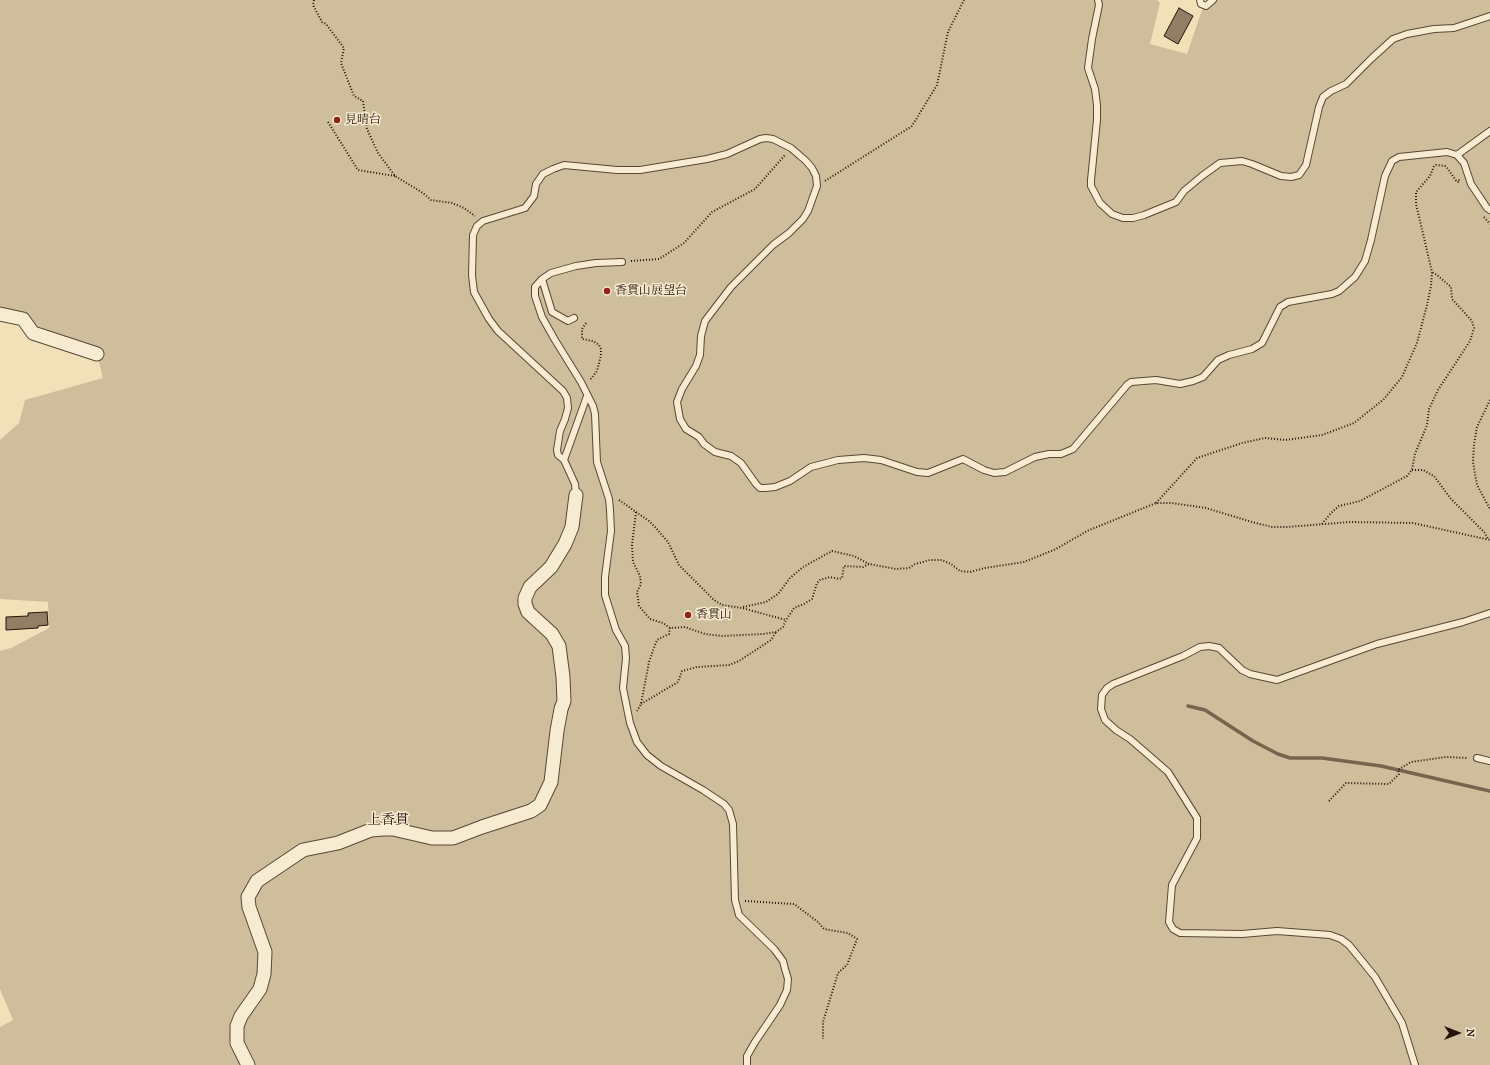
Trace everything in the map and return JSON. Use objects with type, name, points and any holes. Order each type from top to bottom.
[{"type":"street","points":[[0,314],[23,320],[33,334],[97,354]]},
{"type":"street","points":[[248,1065],[237,1043],[237,1026],[241,1016],[260,989],[264,974],[265,952],[249,907],[248,896],[257,881],[303,850],[338,843],[371,830],[383,828],[432,838],[454,838],[531,811],[543,801],[551,782],[557,731],[564,701],[563,677],[559,646],[552,634],[528,612],[525,604],[525,598],[530,587],[551,567],[565,544],[572,527],[576,495]]},
{"type":"lane","points":[[1098,0],[1099,5],[1088,68],[1095,89],[1097,105],[1091,186],[1100,203],[1112,214],[1122,218],[1133,218],[1144,215],[1176,202],[1184,191],[1220,163],[1242,161],[1281,176],[1291,177],[1299,175],[1306,165],[1319,107],[1324,97],[1346,84],[1393,39],[1407,34],[1434,29],[1454,28],[1490,16]]},
{"type":"lane","points":[[1200,0],[1201,4],[1206,6],[1213,0]]},
{"type":"lane","points":[[1457,155],[1490,131]]},
{"type":"lane","points":[[576,495],[575,484],[564,460],[558,456],[557,450],[560,431],[568,408],[567,398],[563,391],[498,331],[489,319],[474,292],[472,275],[473,235],[477,226],[483,221],[525,208],[534,196],[536,184],[543,174],[564,165],[617,170],[640,170],[707,159],[726,154],[760,139],[766,138],[773,139],[791,148],[806,161],[816,176],[817,186],[812,204],[803,219],[768,250],[731,287],[705,321],[701,336],[700,355],[696,366],[682,389],[677,402],[680,419],[686,429],[699,437],[704,444],[715,452],[731,456],[741,463],[760,488],[775,487],[790,481],[811,467],[838,460],[864,458],[881,460],[917,472],[928,473],[963,459],[984,470],[994,473],[1005,472],[1035,457],[1048,454],[1061,454],[1073,449],[1131,382],[1156,380],[1180,384],[1203,377],[1218,360],[1229,355],[1252,349],[1262,343],[1280,307],[1288,302],[1332,294],[1339,291],[1355,277],[1365,261],[1385,176],[1392,161],[1399,157],[1447,152],[1457,155],[1464,163],[1471,184],[1487,208],[1490,210]]},
{"type":"lane","points":[[622,262],[596,263],[576,266],[551,273],[542,279],[535,287],[535,296],[538,307],[555,340],[581,382],[593,406],[595,414],[597,462],[609,499],[611,531],[605,577],[605,595],[616,630],[625,646],[626,658],[623,688],[630,723],[637,742],[647,755],[661,766],[703,790],[724,804],[729,810],[733,824],[736,900],[739,915],[774,949],[782,961],[788,979],[787,990],[780,1005],[747,1056],[747,1065]]},
{"type":"lane","points":[[542,279],[552,312],[568,321],[574,318]]},
{"type":"lane","points":[[564,460],[587,396]]},
{"type":"lane","points":[[1415,1065],[1402,1024],[1375,977],[1348,945],[1341,939],[1330,935],[1277,931],[1242,934],[1180,933],[1173,929],[1169,922],[1172,885],[1197,838],[1197,818],[1168,772],[1130,739],[1104,720],[1101,708],[1102,695],[1107,688],[1113,684],[1183,656],[1200,647],[1209,646],[1218,648],[1242,670],[1255,676],[1277,680],[1376,644],[1463,622],[1490,613]]},
{"type":"lane","points":[[1477,758],[1490,761]]},
{"type":"path","points":[[314,0],[313,5],[322,22],[326,24],[344,48],[341,62],[354,96],[364,101],[367,129],[378,153],[395,176]]},
{"type":"path","points":[[817,186],[912,126],[937,85],[948,32],[964,0]]},
{"type":"path","points":[[328,122],[358,170],[395,176],[423,193],[431,200],[452,203],[464,208],[483,221]]},
{"type":"path","points":[[622,262],[659,259],[684,243],[712,212],[755,189],[791,148]]},
{"type":"path","points":[[1156,503],[1197,458],[1242,443],[1265,438],[1286,440],[1322,435],[1354,423],[1384,399],[1402,377],[1416,343],[1427,305],[1432,272],[1416,204],[1416,192],[1430,176],[1434,166],[1436,165],[1445,166],[1448,168],[1458,182],[1458,176]]},
{"type":"path","points":[[1322,524],[1330,513],[1339,506],[1360,501],[1407,476],[1412,470],[1415,454],[1427,425],[1429,409],[1438,390],[1470,341],[1474,328],[1472,321],[1452,299],[1451,287],[1438,275],[1432,272]]},
{"type":"path","points":[[581,382],[590,380],[597,371],[601,355],[599,345],[582,339],[582,328],[586,323]]},
{"type":"path","points":[[1490,400],[1477,426],[1473,456],[1477,485],[1490,510]]},
{"type":"path","points":[[1412,470],[1423,470],[1434,476],[1451,499],[1485,533],[1489,539]]},
{"type":"path","points":[[609,499],[614,498],[620,500],[649,521],[668,542],[679,564],[714,600],[726,606],[742,608],[786,620]]},
{"type":"path","points":[[742,608],[766,602],[778,594],[790,578],[803,567],[832,551],[854,556],[869,564],[896,570],[909,568],[915,564],[930,560],[942,560],[952,564],[960,571],[970,572],[985,568],[1024,562],[1056,549],[1087,531],[1156,503],[1172,503],[1206,508],[1272,527],[1350,522],[1413,523],[1489,539]]},
{"type":"path","points":[[636,512],[632,545],[633,562],[640,576],[641,584],[637,592],[637,598],[639,606],[650,619],[663,623],[670,628],[685,627],[705,634],[722,636],[776,632]]},
{"type":"path","points":[[641,704],[678,682],[682,671],[697,667],[729,665],[739,661],[771,640],[776,632],[783,627],[794,608],[812,599],[817,584],[822,578],[830,577],[839,579],[842,578],[844,566],[863,567],[869,564]]},
{"type":"path","points":[[630,723],[641,704],[649,662],[655,645],[658,640],[669,634],[670,628]]},
{"type":"path","points":[[1329,801],[1346,783],[1389,784],[1399,774],[1398,770],[1411,762],[1446,757],[1477,758]]},
{"type":"path","points":[[736,900],[794,904],[818,922],[824,929],[848,933],[856,940],[847,964],[838,973],[823,1022],[823,1039]]},
{"type":"shaded area","points":[[0,0],[1157,0],[1160,3],[1150,44],[1187,54],[1202,10],[1217,0],[1490,0],[1490,1065],[0,1065],[0,1027],[13,1020],[0,989],[0,651],[11,648],[49,628],[48,602],[0,599],[0,440],[19,423],[25,400],[103,378],[96,350],[0,311]]},
{"type":"building","points":[[1179,8],[1193,16],[1178,44],[1164,36]]},
{"type":"building","points":[[47,612],[48,625],[38,626],[38,628],[6,630],[6,617],[28,616],[28,613]]},
{"type":"waterway","points":[[1188,706],[1205,710],[1253,741],[1278,754],[1290,758],[1322,758],[1381,766],[1490,791]]},
{"type":"place","name":"見晴台","points":[[337,120]]},
{"type":"place","name":"香貫山展望台","points":[[607,291]]},
{"type":"place","name":"香貫山","points":[[688,615]]},
{"type":"district","name":"上香貫","points":[[388,821]]}]
